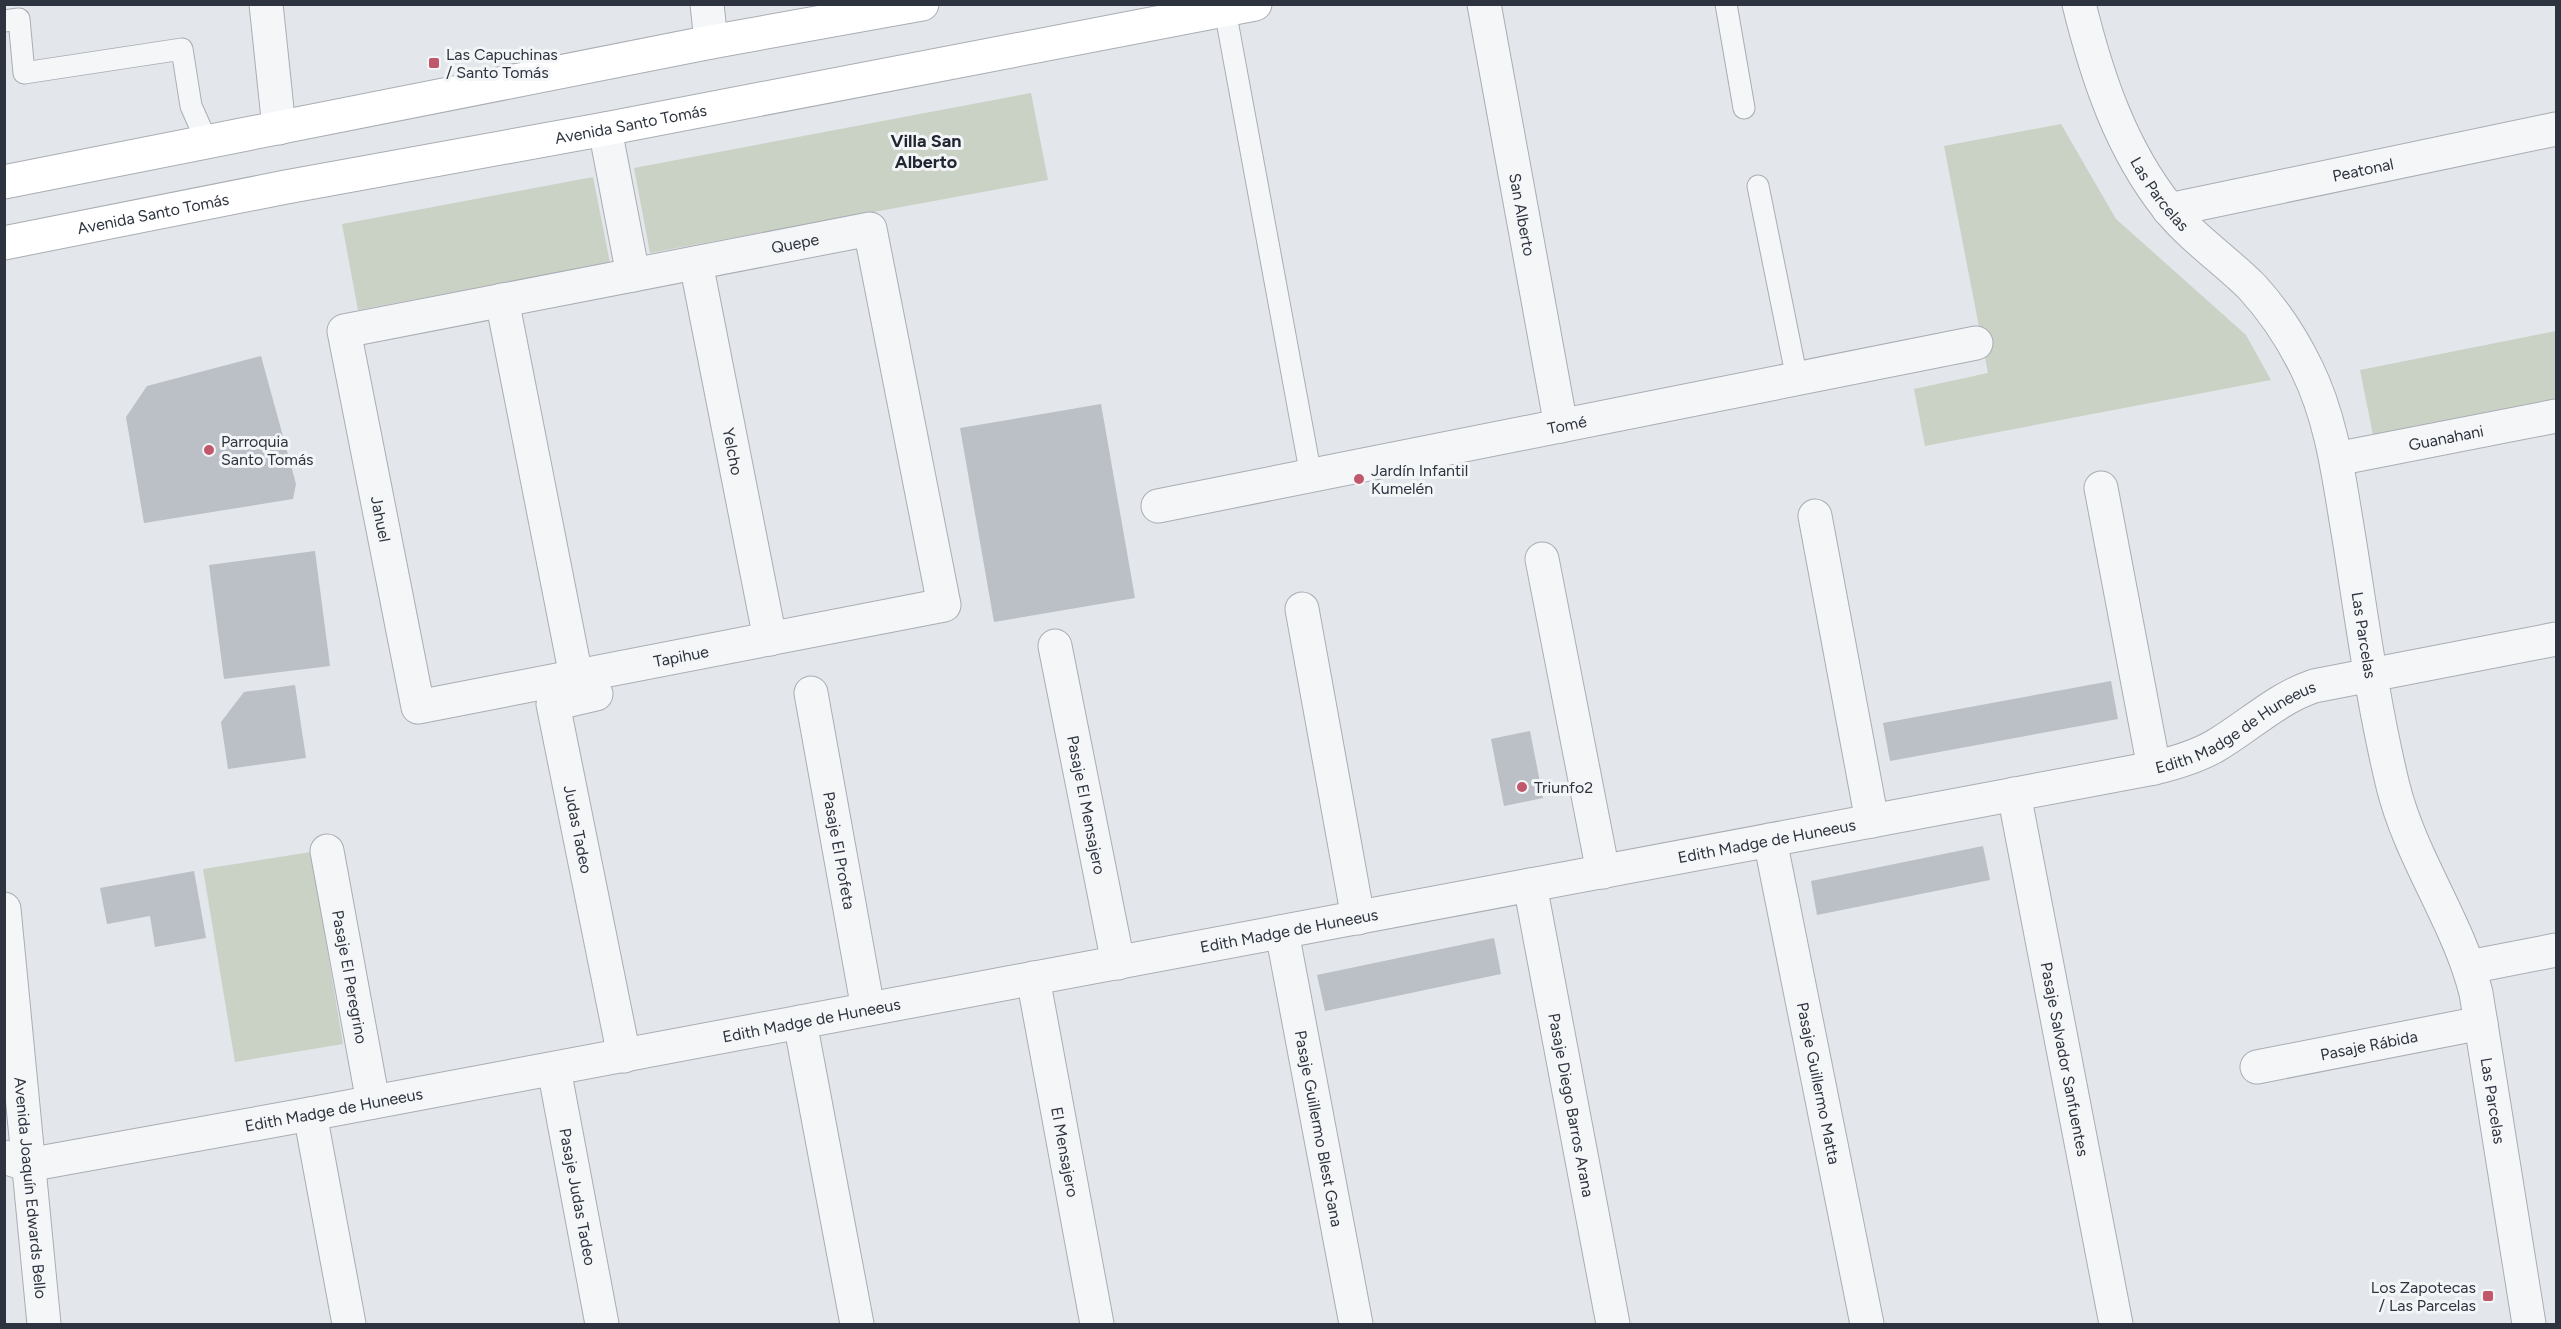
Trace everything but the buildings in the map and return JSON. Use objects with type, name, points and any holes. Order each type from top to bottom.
[{"type":"main road","points":[[4,182],[711,42],[922,4]]},
{"type":"main road","name":"Avenida Santo Tomás","points":[[4,243],[286,187],[605,129],[1240,7]]},
{"type":"street","points":[[266,4],[279,128]]},
{"type":"street","points":[[706,4],[711,42]]},
{"type":"street","name":"San Alberto","points":[[1484,4],[1561,426]]},
{"type":"street","name":"Las Parcelas","points":[[2079,4],[2097,68],[2125,142],[2145,177],[2169,210],[2252,288],[2292,341],[2325,413],[2336,459],[2371,674],[2393,786],[2403,821],[2423,871],[2469,967],[2481,1023],[2529,1324]]},
{"type":"street","points":[[605,129],[633,275]]},
{"type":"street","name":"Peatonal","points":[[2169,210],[2556,129]]},
{"type":"street","name":"Quepe","points":[[344,331],[870,229],[944,605]]},
{"type":"street","name":"Yelcho","points":[[696,263],[770,639]]},
{"type":"street","points":[[502,300],[576,676]]},
{"type":"street","name":"Jahuel","points":[[344,331],[418,707]]},
{"type":"street","name":"Tomé","points":[[1158,506],[1976,343]]},
{"type":"street","name":"Guanahani","points":[[2336,459],[2556,416]]},
{"type":"street","points":[[2101,488],[2154,768]]},
{"type":"street","points":[[1815,516],[1872,821]]},
{"type":"street","points":[[1542,559],[1603,872]]},
{"type":"street","name":"Tapihue","points":[[418,707],[944,605]]},
{"type":"street","points":[[1302,609],[1358,918]]},
{"type":"street","name":"Edith Madge de Huneeus","points":[[16,1161],[310,1114],[2154,768],[2194,756],[2213,747],[2281,700],[2331,681],[2556,639]]},
{"type":"street","name":"Pasaje El Mensajero","points":[[1055,646],[1118,963]]},
{"type":"street","name":"Judas Tadeo","points":[[624,1056],[553,704],[654,681]]},
{"type":"street","name":"Pasaje El Profeta","points":[[811,693],[868,1010]]},
{"type":"street","name":"Pasaje Salvador Sanfuentes","points":[[2014,795],[2116,1324]]},
{"type":"street","name":"Pasaje Guillermo Matta","points":[[1770,840],[1867,1324]]},
{"type":"street","name":"Pasaje El Peregrino","points":[[327,851],[373,1102]]},
{"type":"street","name":"Pasaje Diego Barros Arana","points":[[1530,885],[1613,1324]]},
{"type":"street","name":"Avenida Joaquín Edwards Bello","points":[[4,909],[16,1161],[45,1324]]},
{"type":"street","name":"Pasaje Guillermo Blest Gana","points":[[1282,932],[1356,1324]]},
{"type":"street","points":[[2469,967],[2556,950]]},
{"type":"street","name":"El Mensajero","points":[[1033,978],[1097,1324]]},
{"type":"street","points":[[800,1022],[858,1324]]},
{"type":"street","name":"Pasaje Rábida","points":[[2257,1067],[2481,1023]]},
{"type":"street","name":"Pasaje Judas Tadeo","points":[[554,1069],[602,1324]]},
{"type":"street","points":[[310,1114],[349,1324]]},
{"type":"lane","points":[[1726,4],[1744,108]]},
{"type":"lane","points":[[1240,7],[1311,476]]},
{"type":"lane","points":[[4,21],[19,19],[24,73],[182,49],[191,106],[207,142]]},
{"type":"lane","points":[[1758,186],[1797,379]]},
{"type":"shaded area","points":[[1031,93],[1048,180],[650,253],[634,168]]},
{"type":"shaded area","points":[[2061,124],[2116,219],[2246,335],[2271,380],[1925,446],[1914,389],[1988,373],[1944,146]]},
{"type":"shaded area","points":[[593,177],[610,263],[358,310],[342,224]]},
{"type":"shaded area","points":[[2556,331],[2556,405],[2374,440],[2360,370]]},
{"type":"shaded area","points":[[311,852],[343,1044],[235,1062],[203,869]]},
{"type":"place","name":"Las Capuchinas / Santo Tomás","points":[[434,63]]},
{"type":"place","name":"Parroquia Santo Tomás","points":[[209,450]]},
{"type":"place","name":"Jardín Infantil Kumelén","points":[[1359,479]]},
{"type":"place","name":"Triunfo2","points":[[1522,787]]},
{"type":"place","name":"Los Zapotecas / Las Parcelas","points":[[2488,1296]]},
{"type":"district","name":"Villa San Alberto","points":[[926,151]]}]
